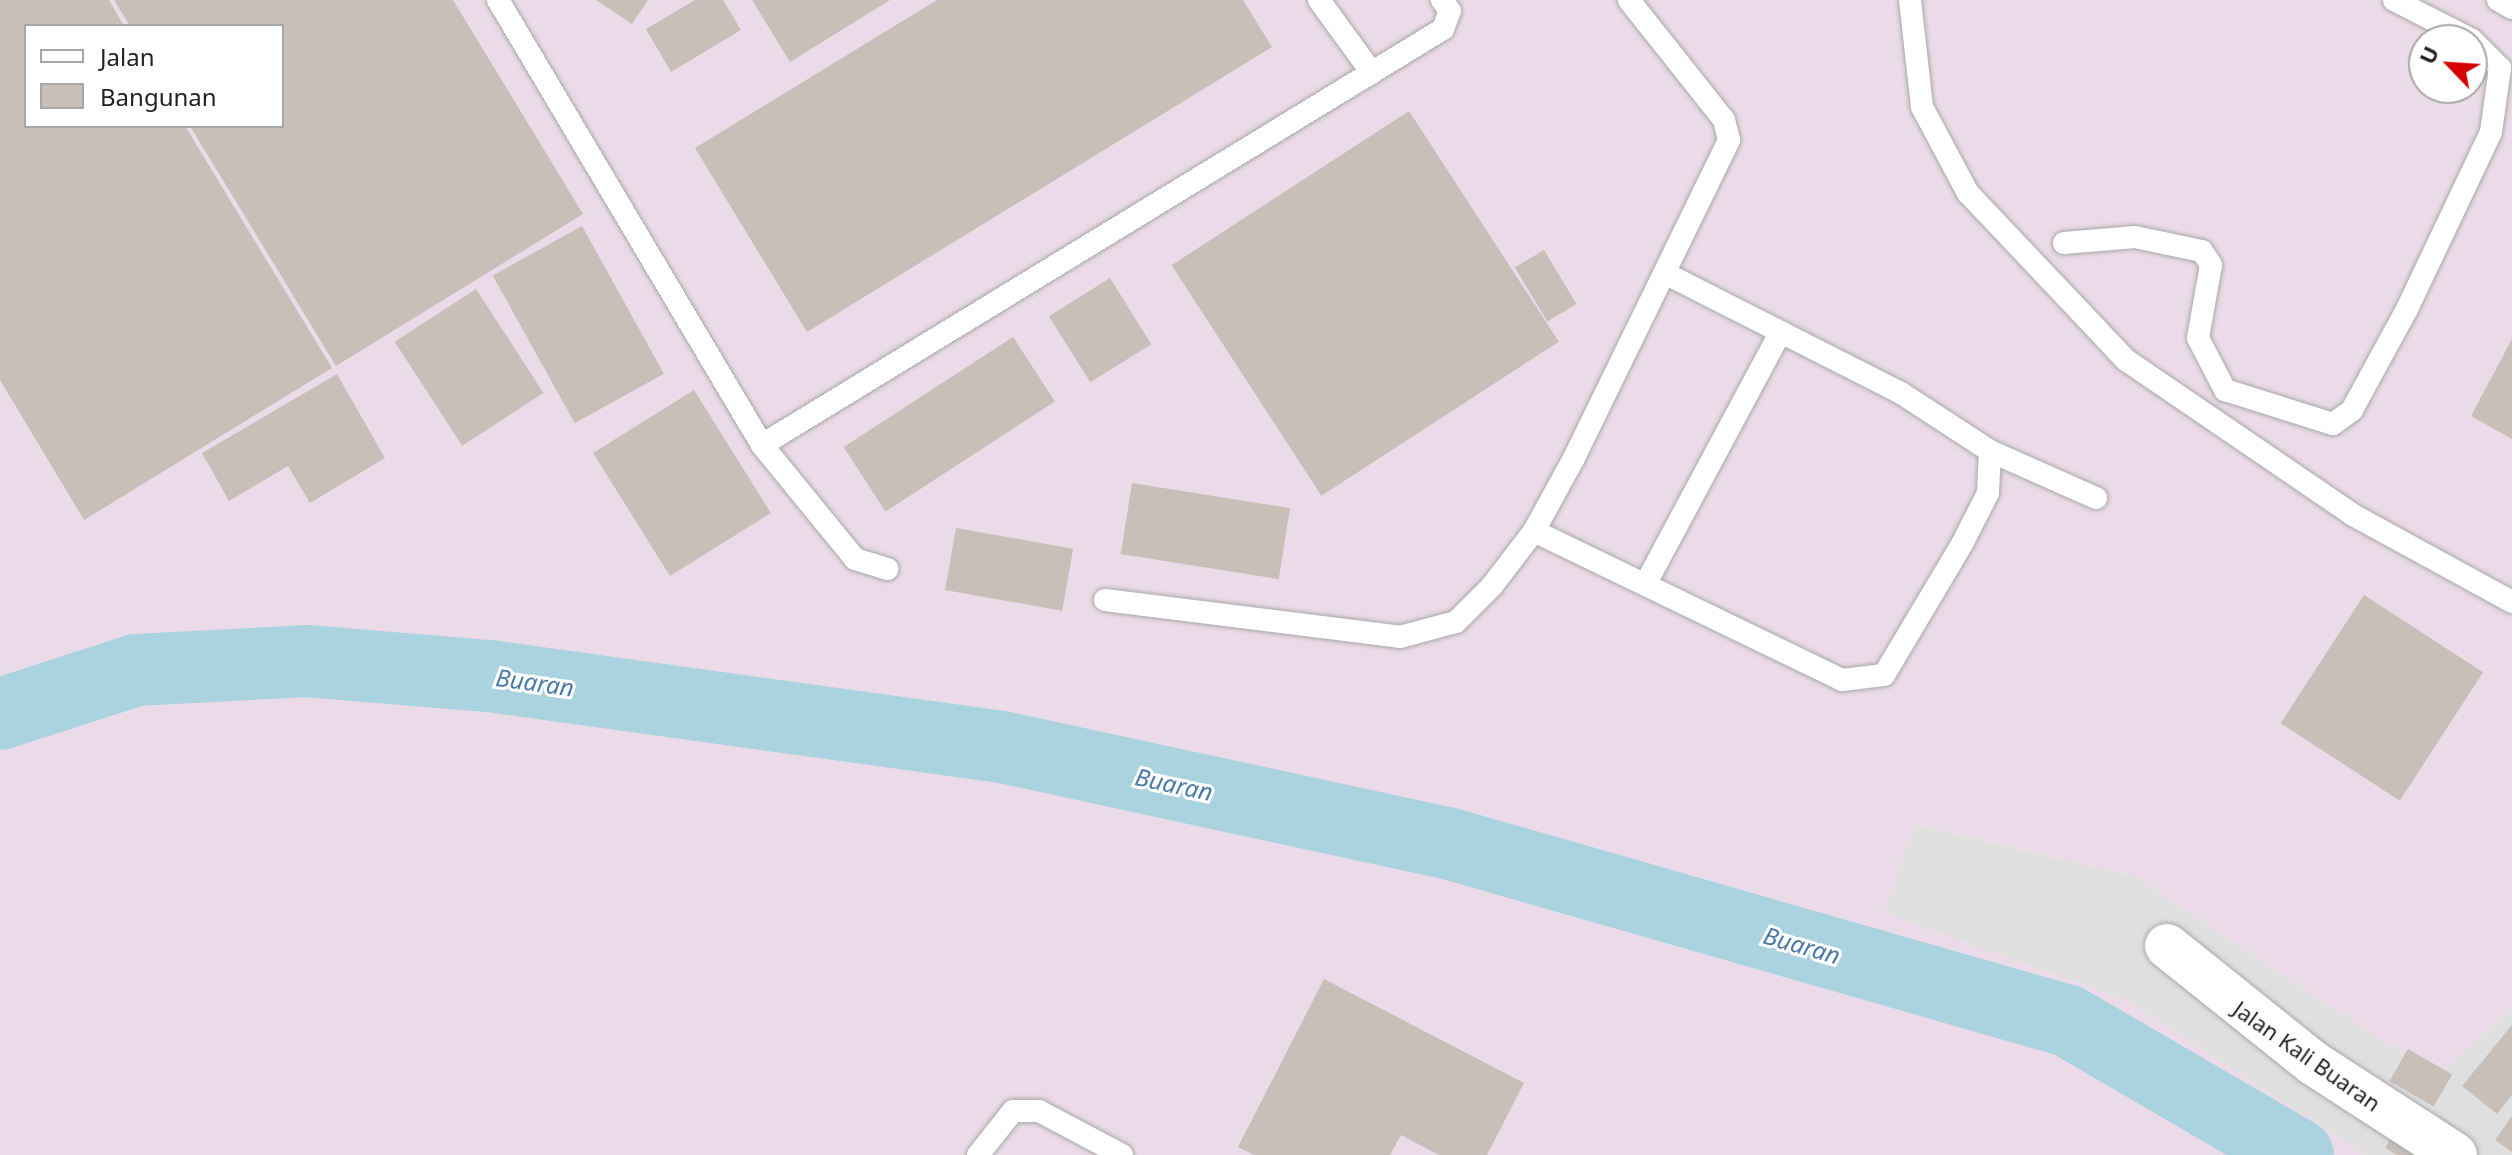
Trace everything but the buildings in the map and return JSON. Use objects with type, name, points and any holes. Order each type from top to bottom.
[{"type":"street","name":"Jalan Kali Buaran","points":[[2167,946],[2313,1063],[2455,1155]]},
{"type":"lane","points":[[498,0],[762,445],[855,559],[888,569]]},
{"type":"lane","points":[[1319,0],[1372,73]]},
{"type":"lane","points":[[762,445],[1443,29],[1450,11],[1442,0]]},
{"type":"lane","points":[[1105,600],[1400,637],[1456,622],[1534,531],[1666,274],[1729,140],[1724,120],[1629,0]]},
{"type":"lane","points":[[1910,0],[1922,107],[1968,193],[2126,360],[2353,515],[2512,602]]},
{"type":"lane","points":[[2394,0],[2441,24]]},
{"type":"lane","points":[[2498,0],[2512,8]]},
{"type":"lane","points":[[2064,243],[2135,237],[2202,251],[2211,265],[2198,338],[2225,390],[2333,424],[2352,410],[2400,322],[2491,132],[2500,68],[2488,56]]},
{"type":"lane","points":[[1666,274],[1963,428],[1990,451],[2096,498]]},
{"type":"lane","points":[[1646,583],[1780,333]]},
{"type":"lane","points":[[1534,531],[1842,680],[1884,675],[1920,623],[1988,493],[1990,451]]},
{"type":"lane","points":[[978,1155],[1013,1111],[1039,1111],[1122,1155]]},
{"type":"shaded area","points":[[0,0],[2512,0],[2512,1008],[2437,1077],[2136,877],[1915,824],[1885,913],[2128,1001],[2365,1155],[0,1155]]},
{"type":"shaded area","points":[[1914,824],[2136,877],[2437,1077],[2512,1008],[2512,1155],[2365,1155],[2128,1001],[1885,913]]},
{"type":"waterway","name":"Buaran","points":[[0,714],[136,670],[306,661],[489,676],[1002,747],[1447,843],[2068,1021],[2298,1155]]}]
